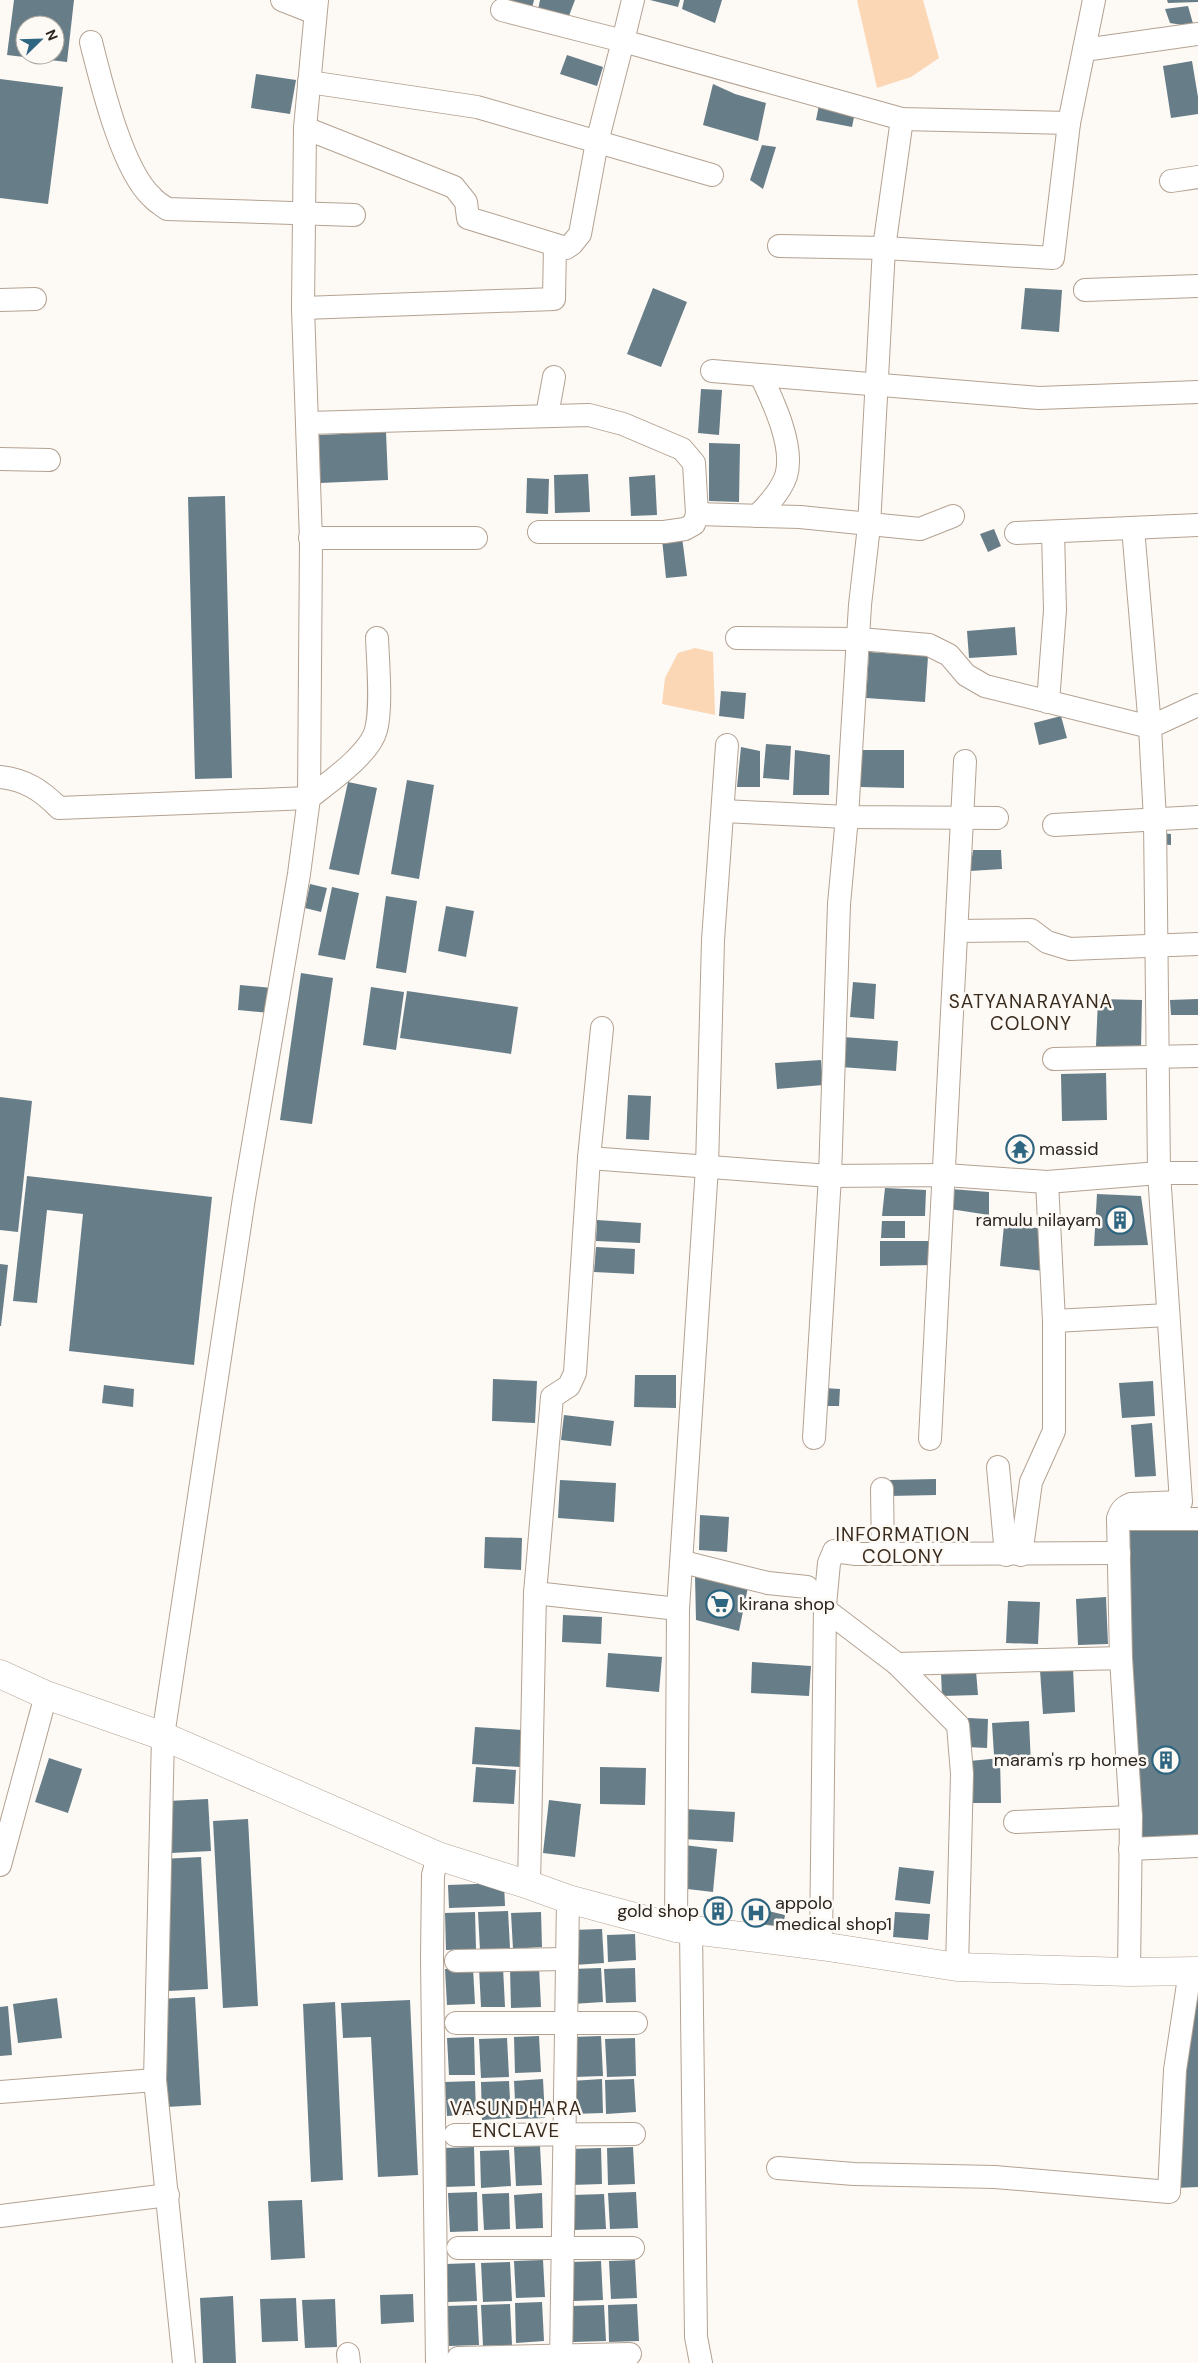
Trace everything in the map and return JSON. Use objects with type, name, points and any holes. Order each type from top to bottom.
[{"type":"street","points":[[184,2363],[155,2080],[163,1736],[244,1198],[299,874],[309,798],[310,538],[303,308],[305,128],[316,6],[282,0]]},
{"type":"street","points":[[305,128],[454,186],[466,202],[468,218],[566,248],[580,234],[597,142],[633,0]]},
{"type":"street","points":[[779,246],[884,248],[1053,258],[1069,124],[1094,0]]},
{"type":"street","points":[[502,10],[623,41],[902,118],[1069,124]]},
{"type":"street","points":[[1084,50],[1198,34]]},
{"type":"street","points":[[91,42],[114,124],[132,168],[151,196],[167,209],[305,215],[354,215]]},
{"type":"street","points":[[309,82],[477,106],[712,175]]},
{"type":"street","points":[[814,1438],[830,1176],[839,904],[848,817],[860,639],[860,605],[868,526],[878,386],[884,248],[902,118]]},
{"type":"street","points":[[1172,181],[1198,177]]},
{"type":"street","points":[[303,308],[554,299],[555,245]]},
{"type":"street","points":[[1084,290],[1198,286]]},
{"type":"street","points":[[0,300],[35,299]]},
{"type":"street","points":[[712,371],[1039,398],[1198,392]]},
{"type":"street","points":[[757,516],[770,504],[786,475],[787,443],[774,404],[761,376]]},
{"type":"street","points":[[547,415],[554,377]]},
{"type":"street","points":[[308,423],[589,415],[623,424],[682,448],[694,463],[697,514],[694,524],[684,529],[664,532],[539,532]]},
{"type":"street","points":[[0,459],[49,460]]},
{"type":"street","points":[[697,514],[800,517],[868,526],[920,529],[953,516]]},
{"type":"street","points":[[1016,533],[1198,525]]},
{"type":"street","points":[[1129,1972],[1130,1817],[1121,1658],[1118,1519],[1120,1511],[1125,1506],[1131,1504],[1189,1502],[1168,1315],[1159,1173],[1156,1057],[1155,820],[1150,727],[1133,528]]},
{"type":"street","points":[[1048,702],[1055,610],[1053,532]]},
{"type":"street","points":[[310,538],[476,538]]},
{"type":"street","points":[[0,777],[14,778],[42,791],[59,808],[309,798],[342,773],[361,753],[376,732],[379,685],[377,638]]},
{"type":"street","points":[[737,638],[860,639],[935,647],[949,655],[966,675],[985,686],[1150,727],[1198,705]]},
{"type":"street","points":[[701,2363],[696,2337],[684,1929],[678,1609],[683,1562],[707,1167],[713,940],[727,745]]},
{"type":"street","points":[[930,1439],[965,761]]},
{"type":"street","points":[[723,811],[848,817],[963,816],[997,818]]},
{"type":"street","points":[[1054,825],[1198,817]]},
{"type":"street","points":[[957,931],[1031,930],[1047,942],[1070,948],[1198,944]]},
{"type":"street","points":[[529,1884],[535,1593],[552,1397],[569,1386],[575,1373],[589,1158],[602,1028]]},
{"type":"street","points":[[1054,1059],[1198,1056]]},
{"type":"street","points":[[589,1158],[830,1176],[945,1175],[1047,1182],[1159,1173],[1198,1173]]},
{"type":"street","points":[[1014,1555],[1031,1482],[1054,1431],[1054,1320],[1047,1182]]},
{"type":"street","points":[[1054,1320],[1168,1315]]},
{"type":"street","points":[[998,1467],[1014,1555]]},
{"type":"street","points":[[882,1489],[883,1554]]},
{"type":"street","points":[[1118,1519],[1198,1519]]},
{"type":"street","points":[[822,1946],[826,1608],[829,1563],[834,1551],[856,1554],[1014,1555],[1118,1553]]},
{"type":"street","points":[[683,1562],[768,1583],[807,1587],[826,1608],[897,1664],[958,1725],[962,1774],[958,1967]]},
{"type":"street","points":[[535,1593],[678,1609]]},
{"type":"street","points":[[897,1664],[1121,1658]]},
{"type":"street","points":[[0,1674],[46,1695],[163,1736],[438,1856],[529,1884],[568,1900],[684,1929],[822,1946],[958,1967],[1129,1972],[1194,1971],[1175,2070],[1169,2192],[995,2177],[854,2174],[778,2168]]},
{"type":"street","points":[[0,1865],[46,1695]]},
{"type":"street","points":[[1015,1822],[1130,1817]]},
{"type":"street","points":[[1130,1849],[1198,1846]]},
{"type":"street","points":[[438,1856],[433,1875],[432,1958],[447,2361],[561,2359],[630,2354]]},
{"type":"street","points":[[561,2359],[568,1900]]},
{"type":"street","points":[[456,1961],[566,1959]]},
{"type":"street","points":[[456,2023],[636,2023]]},
{"type":"street","points":[[0,2092],[155,2080]]},
{"type":"street","points":[[455,2135],[634,2134]]},
{"type":"street","points":[[0,2216],[168,2195]]},
{"type":"street","points":[[458,2248],[633,2248]]},
{"type":"shaded area","points":[[857,0],[923,0],[939,58],[911,77],[877,88]]},
{"type":"shaded area","points":[[695,648],[713,652],[715,715],[662,704],[665,678],[678,653]]},
{"type":"building","points":[[14,0],[74,0],[67,62],[65,62],[65,15],[15,15],[15,56],[7,55]]},
{"type":"building","points":[[500,0],[534,0],[531,12]]},
{"type":"building","points":[[540,0],[575,0],[567,21],[537,15]]},
{"type":"building","points":[[650,0],[680,0],[678,7]]},
{"type":"building","points":[[684,0],[722,0],[715,23],[682,9]]},
{"type":"building","points":[[1167,0],[1198,0],[1198,2],[1168,3]]},
{"type":"building","points":[[1188,6],[1194,27],[1170,23],[1165,9]]},
{"type":"building","points":[[567,55],[603,67],[597,86],[560,74]]},
{"type":"building","points":[[1192,61],[1198,97],[1198,114],[1171,118],[1163,66]]},
{"type":"building","points":[[256,74],[296,80],[290,114],[251,108]]},
{"type":"building","points":[[0,79],[63,87],[48,204],[0,198]]},
{"type":"building","points":[[713,84],[735,94],[766,103],[758,141],[703,125]]},
{"type":"building","points":[[820,100],[856,107],[852,127],[816,120]]},
{"type":"building","points":[[762,145],[776,147],[763,189],[750,180]]},
{"type":"building","points":[[653,288],[687,302],[661,367],[627,354]]},
{"type":"building","points":[[1025,288],[1062,290],[1059,332],[1021,329]]},
{"type":"building","points":[[701,389],[722,390],[719,435],[698,433]]},
{"type":"building","points":[[386,432],[388,480],[320,483],[319,435]]},
{"type":"building","points":[[709,443],[740,444],[739,502],[709,501]]},
{"type":"building","points":[[588,474],[590,512],[555,513],[554,475]]},
{"type":"building","points":[[655,475],[657,515],[631,516],[629,477]]},
{"type":"building","points":[[527,478],[549,479],[548,514],[526,513]]},
{"type":"building","points":[[225,496],[232,778],[195,779],[188,497]]},
{"type":"building","points":[[994,529],[1001,546],[988,552],[980,534]]},
{"type":"building","points":[[682,537],[687,576],[666,578],[662,539]]},
{"type":"building","points":[[1015,627],[1017,655],[969,658],[967,631]]},
{"type":"building","points":[[869,652],[928,656],[925,702],[866,698]]},
{"type":"building","points":[[721,691],[746,693],[744,719],[719,716]]},
{"type":"building","points":[[1061,716],[1067,738],[1039,745],[1034,723]]},
{"type":"building","points":[[766,744],[791,746],[789,780],[763,778]]},
{"type":"building","points":[[741,747],[760,751],[760,787],[737,787]]},
{"type":"building","points":[[795,750],[830,755],[829,795],[793,795]]},
{"type":"building","points":[[861,750],[904,750],[904,788],[861,787]]},
{"type":"building","points":[[407,780],[434,785],[419,879],[391,874]]},
{"type":"building","points":[[348,782],[377,788],[359,875],[329,869]]},
{"type":"building","points":[[1159,833],[1171,834],[1171,845],[1159,844]]},
{"type":"building","points":[[973,850],[1001,850],[1002,869],[970,871]]},
{"type":"building","points":[[310,884],[327,888],[321,912],[305,908]]},
{"type":"building","points":[[332,887],[359,893],[345,960],[318,955]]},
{"type":"building","points":[[386,896],[417,901],[406,973],[376,968]]},
{"type":"building","points":[[446,906],[474,911],[466,957],[438,951]]},
{"type":"building","points":[[301,973],[333,978],[312,1124],[280,1120]]},
{"type":"building","points":[[853,982],[876,984],[874,1019],[850,1017]]},
{"type":"building","points":[[240,985],[272,988],[270,1013],[238,1010]]},
{"type":"building","points":[[371,987],[404,992],[396,1050],[363,1045]]},
{"type":"building","points":[[407,991],[518,1007],[511,1054],[400,1038]]},
{"type":"building","points":[[1098,999],[1142,1000],[1141,1048],[1096,1046]]},
{"type":"building","points":[[1198,999],[1198,1015],[1171,1015],[1170,1000]]},
{"type":"building","points":[[843,1037],[898,1041],[896,1071],[841,1067]]},
{"type":"building","points":[[821,1060],[823,1085],[777,1089],[775,1063]]},
{"type":"building","points":[[1106,1073],[1107,1120],[1062,1121],[1061,1074]]},
{"type":"building","points":[[628,1095],[651,1096],[649,1140],[626,1139]]},
{"type":"building","points":[[0,1097],[32,1101],[18,1232],[0,1230]]},
{"type":"building","points":[[27,1176],[212,1197],[194,1365],[69,1351],[83,1214],[47,1210],[37,1303],[13,1301]]},
{"type":"building","points":[[885,1188],[926,1190],[925,1216],[882,1216]]},
{"type":"building","points":[[951,1189],[989,1192],[989,1215],[950,1209]]},
{"type":"building","name":"ramulu nilayam","points":[[1097,1194],[1141,1196],[1148,1245],[1094,1246]]},
{"type":"building","points":[[597,1220],[641,1223],[640,1243],[596,1241]]},
{"type":"building","points":[[882,1221],[905,1221],[905,1238],[881,1238]]},
{"type":"building","points":[[1004,1225],[1048,1229],[1044,1271],[1000,1266]]},
{"type":"building","points":[[880,1241],[933,1241],[933,1265],[880,1266]]},
{"type":"building","points":[[596,1247],[635,1249],[634,1274],[594,1272]]},
{"type":"building","points":[[0,1264],[8,1265],[1,1326],[0,1326]]},
{"type":"building","points":[[635,1375],[676,1375],[676,1408],[634,1407]]},
{"type":"building","points":[[493,1379],[537,1381],[535,1423],[492,1421]]},
{"type":"building","points":[[1153,1381],[1155,1416],[1122,1418],[1119,1383]]},
{"type":"building","points":[[104,1385],[134,1389],[133,1407],[102,1403]]},
{"type":"building","points":[[824,1388],[840,1389],[839,1406],[823,1406]]},
{"type":"building","points":[[564,1415],[614,1421],[611,1446],[561,1440]]},
{"type":"building","points":[[1152,1423],[1156,1476],[1135,1477],[1131,1425]]},
{"type":"building","points":[[936,1479],[936,1495],[889,1496],[889,1480]]},
{"type":"building","points":[[560,1480],[616,1483],[614,1522],[558,1518]]},
{"type":"building","points":[[700,1515],[729,1517],[727,1552],[699,1550]]},
{"type":"building","name":"maram's rp homes","points":[[1118,1519],[1198,1519],[1198,1843],[1138,1850]]},
{"type":"building","points":[[485,1537],[522,1538],[521,1570],[484,1568]]},
{"type":"building","name":"kirana shop","points":[[695,1576],[748,1587],[739,1631],[696,1620]]},
{"type":"building","points":[[1106,1597],[1108,1644],[1078,1645],[1076,1599]]},
{"type":"building","points":[[1008,1601],[1040,1602],[1038,1644],[1006,1643]]},
{"type":"building","points":[[563,1615],[602,1617],[601,1644],[562,1642]]},
{"type":"building","points":[[608,1653],[662,1657],[659,1692],[606,1687]]},
{"type":"building","points":[[752,1662],[811,1666],[809,1696],[751,1693]]},
{"type":"building","points":[[1073,1668],[1075,1712],[1043,1714],[1040,1670]]},
{"type":"building","points":[[976,1671],[978,1695],[942,1696],[941,1673]]},
{"type":"building","points":[[968,1718],[988,1719],[987,1748],[967,1747]]},
{"type":"building","points":[[1029,1721],[1031,1765],[1005,1766],[1005,1754],[994,1755],[992,1723]]},
{"type":"building","points":[[475,1727],[522,1730],[520,1767],[472,1764]]},
{"type":"building","points":[[49,1758],[82,1769],[68,1813],[35,1802]]},
{"type":"building","points":[[1000,1758],[1001,1803],[972,1803],[970,1761]]},
{"type":"building","points":[[476,1767],[516,1770],[514,1804],[473,1802]]},
{"type":"building","points":[[600,1767],[646,1768],[645,1805],[600,1804]]},
{"type":"building","points":[[208,1799],[211,1851],[171,1853],[168,1801]]},
{"type":"building","points":[[549,1800],[581,1804],[575,1857],[543,1853]]},
{"type":"building","points":[[684,1809],[735,1812],[733,1842],[683,1839]]},
{"type":"building","points":[[248,1819],[258,2006],[223,2008],[213,1821]]},
{"type":"building","points":[[684,1845],[717,1849],[713,1892],[679,1888]]},
{"type":"building","points":[[201,1857],[208,1989],[168,1991],[161,1859]]},
{"type":"building","points":[[899,1867],[934,1871],[930,1904],[895,1900]]},
{"type":"building","points":[[504,1883],[505,1906],[449,1908],[448,1885]]},
{"type":"building","name":"gold shop","points":[[707,1899],[730,1903],[728,1920],[705,1919]]},
{"type":"building","points":[[756,1908],[785,1915],[782,1933],[756,1930]]},
{"type":"building","points":[[508,1911],[510,1948],[480,1950],[478,1912]]},
{"type":"building","points":[[475,1912],[476,1949],[446,1950],[445,1913]]},
{"type":"building","points":[[541,1912],[542,1947],[513,1949],[511,1913]]},
{"type":"building","points":[[895,1912],[930,1914],[928,1940],[893,1937]]},
{"type":"building","points":[[602,1929],[604,1963],[574,1965],[572,1930]]},
{"type":"building","points":[[635,1934],[636,1960],[608,1962],[607,1935]]},
{"type":"building","points":[[503,1967],[505,2007],[481,2007],[479,1968]]},
{"type":"building","points":[[539,1967],[541,2007],[511,2008],[510,1968]]},
{"type":"building","points":[[473,1968],[475,2004],[447,2005],[445,1969]]},
{"type":"building","points":[[601,1968],[603,2002],[572,2004],[571,1969]]},
{"type":"building","points":[[635,1968],[636,2002],[606,2003],[604,1969]]},
{"type":"building","points":[[1198,1989],[1198,2187],[1176,2188],[1175,2075]]},
{"type":"building","points":[[195,1997],[201,2105],[166,2107],[161,1999]]},
{"type":"building","points":[[57,1998],[62,2038],[18,2043],[13,2004]]},
{"type":"building","points":[[410,2000],[418,2175],[378,2177],[371,2037],[343,2038],[341,2003]]},
{"type":"building","points":[[335,2002],[343,2180],[311,2182],[303,2004]]},
{"type":"building","points":[[8,2006],[12,2055],[0,2056],[0,2007]]},
{"type":"building","points":[[539,2036],[541,2072],[515,2073],[514,2037]]},
{"type":"building","points":[[601,2036],[603,2076],[574,2077],[572,2037]]},
{"type":"building","points":[[474,2037],[475,2075],[449,2075],[447,2038]]},
{"type":"building","points":[[507,2038],[509,2077],[481,2078],[479,2039]]},
{"type":"building","points":[[635,2038],[636,2076],[607,2077],[605,2039]]},
{"type":"building","points":[[543,2079],[545,2118],[516,2119],[514,2081]]},
{"type":"building","points":[[602,2079],[603,2113],[573,2114],[571,2081]]},
{"type":"building","points":[[634,2079],[636,2112],[606,2114],[605,2080]]},
{"type":"building","points":[[475,2081],[476,2114],[447,2116],[445,2082]]},
{"type":"building","points":[[509,2081],[511,2118],[482,2120],[481,2082]]},
{"type":"building","points":[[540,2146],[542,2185],[516,2186],[514,2147]]},
{"type":"building","points":[[474,2147],[475,2186],[445,2187],[443,2148]]},
{"type":"building","points":[[633,2147],[635,2184],[608,2185],[607,2148]]},
{"type":"building","points":[[601,2148],[602,2184],[571,2185],[570,2149]]},
{"type":"building","points":[[509,2150],[511,2186],[481,2188],[480,2151]]},
{"type":"building","points":[[477,2192],[478,2231],[450,2232],[448,2193]]},
{"type":"building","points":[[636,2192],[638,2228],[610,2229],[608,2193]]},
{"type":"building","points":[[509,2193],[510,2229],[484,2230],[482,2194]]},
{"type":"building","points":[[542,2193],[543,2228],[516,2229],[514,2195]]},
{"type":"building","points":[[604,2194],[606,2229],[574,2230],[573,2195]]},
{"type":"building","points":[[302,2200],[305,2258],[271,2260],[268,2201]]},
{"type":"building","points":[[543,2260],[545,2297],[516,2298],[514,2261]]},
{"type":"building","points":[[635,2260],[637,2298],[611,2299],[609,2261]]},
{"type":"building","points":[[601,2261],[603,2300],[573,2301],[571,2262]]},
{"type":"building","points":[[510,2262],[512,2301],[483,2302],[481,2263]]},
{"type":"building","points":[[475,2263],[477,2301],[448,2302],[446,2264]]},
{"type":"building","points":[[413,2294],[414,2322],[381,2324],[380,2295]]},
{"type":"building","points":[[233,2296],[236,2363],[203,2363],[200,2298]]},
{"type":"building","points":[[296,2298],[298,2341],[262,2342],[260,2299]]},
{"type":"building","points":[[335,2299],[337,2347],[305,2348],[302,2300]]},
{"type":"building","points":[[542,2302],[544,2341],[516,2343],[515,2303]]},
{"type":"building","points":[[510,2304],[512,2345],[483,2346],[481,2305]]},
{"type":"building","points":[[637,2304],[639,2341],[609,2342],[608,2305]]},
{"type":"building","points":[[477,2305],[479,2345],[449,2346],[447,2306]]},
{"type":"building","points":[[604,2305],[606,2341],[573,2342],[571,2306]]},
{"type":"place","name":"massid","points":[[1020,1149]]},
{"type":"place","name":"ramulu nilayam","points":[[1120,1220]]},
{"type":"place","name":"kirana shop","points":[[720,1604]]},
{"type":"place","name":"maram's rp homes","points":[[1166,1760]]},
{"type":"place","name":"gold shop","points":[[718,1911]]},
{"type":"place","name":"appolo medical shop1","points":[[756,1913]]},
{"type":"district","name":"SATYANARAYANA COLONY","points":[[1031,1012]]},
{"type":"district","name":"INFORMATION COLONY","points":[[903,1545]]},
{"type":"district","name":"VASUNDHARA ENCLAVE","points":[[516,2119]]}]
